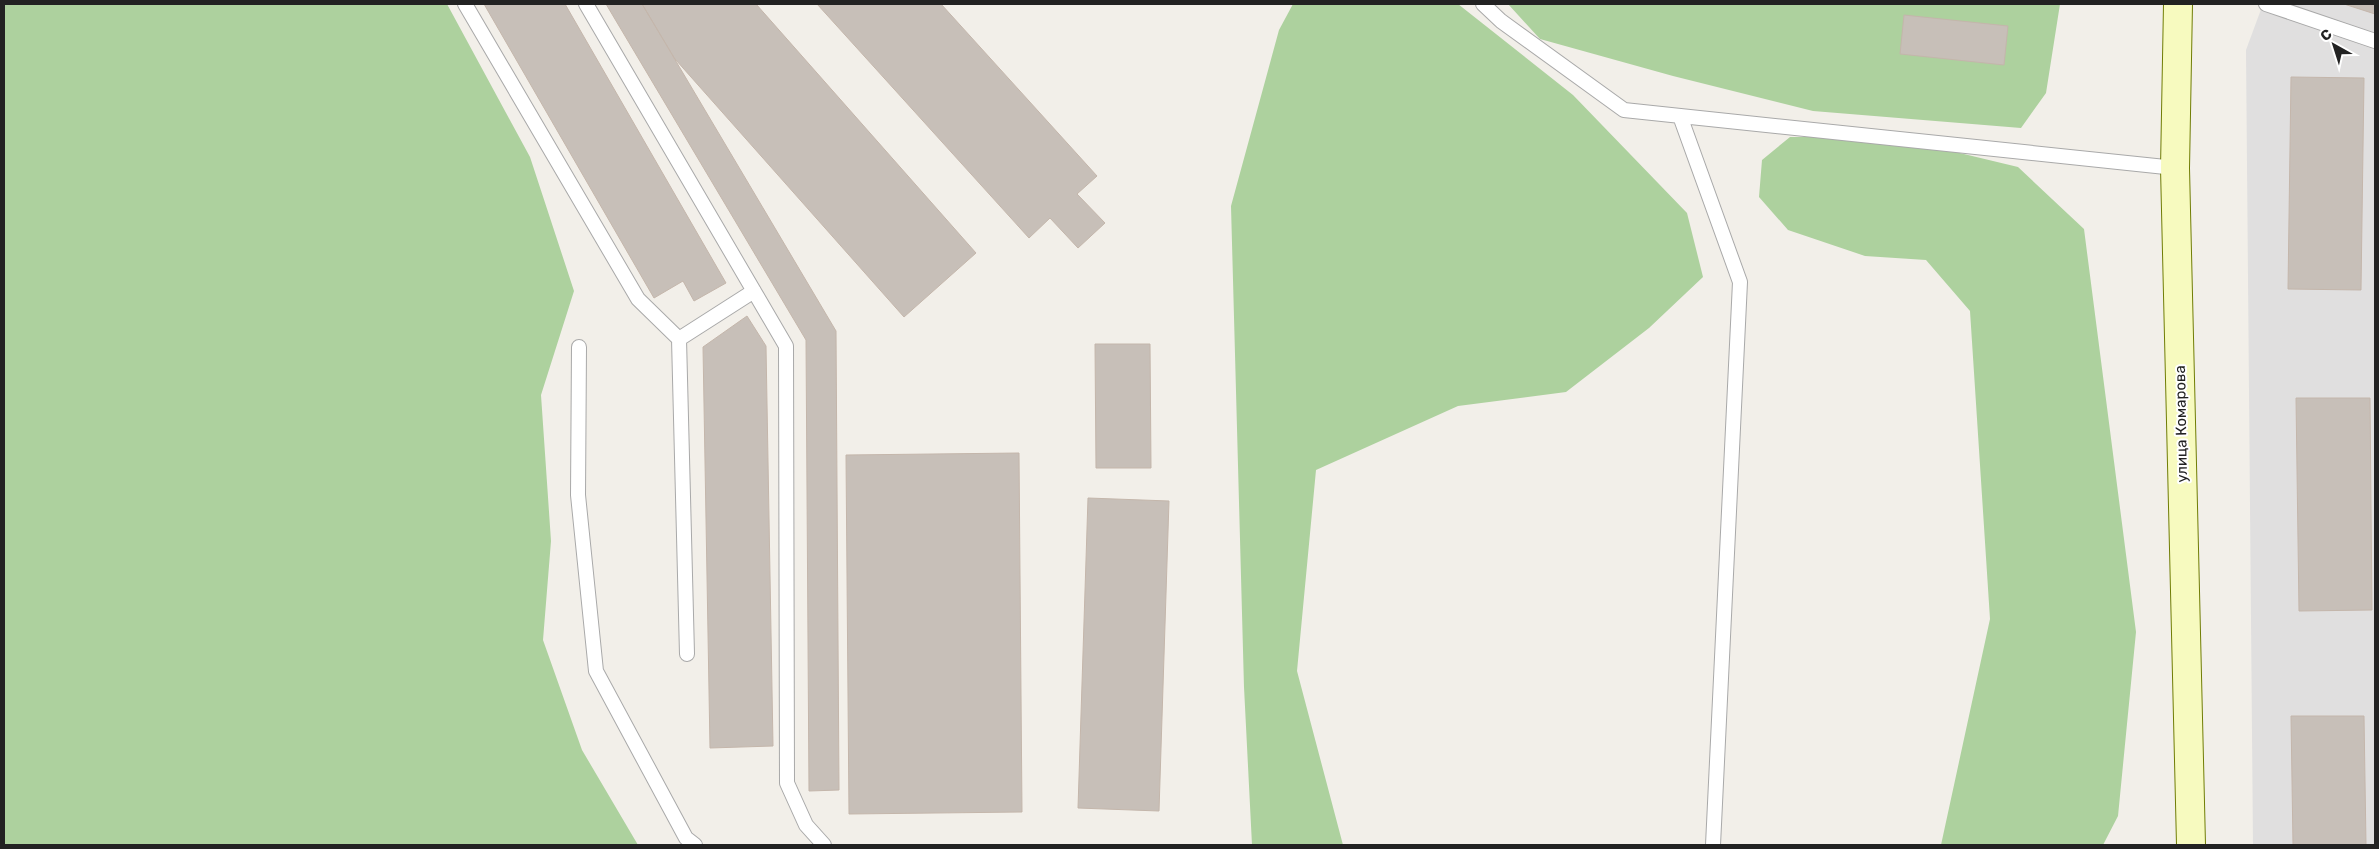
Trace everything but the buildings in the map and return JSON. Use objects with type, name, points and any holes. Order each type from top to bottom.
[{"type":"street","name":"улица Комарова","points":[[2178,4],[2175,168],[2191,845]]},
{"type":"lane","points":[[465,4],[638,299],[679,338],[687,654]]},
{"type":"lane","points":[[586,4],[786,346],[787,783],[806,825],[824,845]]},
{"type":"lane","points":[[1483,4],[1501,21],[1624,110],[2175,168]]},
{"type":"lane","points":[[2266,4],[2287,7],[2375,41]]},
{"type":"lane","points":[[1680,116],[1740,282],[1713,845]]},
{"type":"lane","points":[[679,338],[754,291]]},
{"type":"lane","points":[[579,347],[578,495],[596,671],[686,838],[695,845]]},
{"type":"shaded area","points":[[2263,4],[2375,4],[2375,845],[2253,845],[2246,50]]},
{"type":"green space","points":[[4,4],[447,4],[530,157],[574,291],[541,395],[551,541],[543,640],[582,750],[638,845],[4,845]]},
{"type":"green space","points":[[1293,4],[1458,4],[1573,95],[1687,213],[1703,277],[1649,328],[1566,392],[1458,406],[1316,470],[1297,671],[1343,845],[1252,845],[1244,687],[1231,206],[1279,30]]},
{"type":"green space","points":[[1508,4],[2060,4],[2046,93],[2021,128],[1813,111],[1673,76],[1540,39]]},
{"type":"green space","points":[[1790,137],[1893,137],[2018,167],[2084,229],[2136,632],[2118,816],[2103,845],[1941,845],[1990,619],[1970,311],[1926,260],[1865,256],[1788,230],[1759,197],[1762,160]]}]
